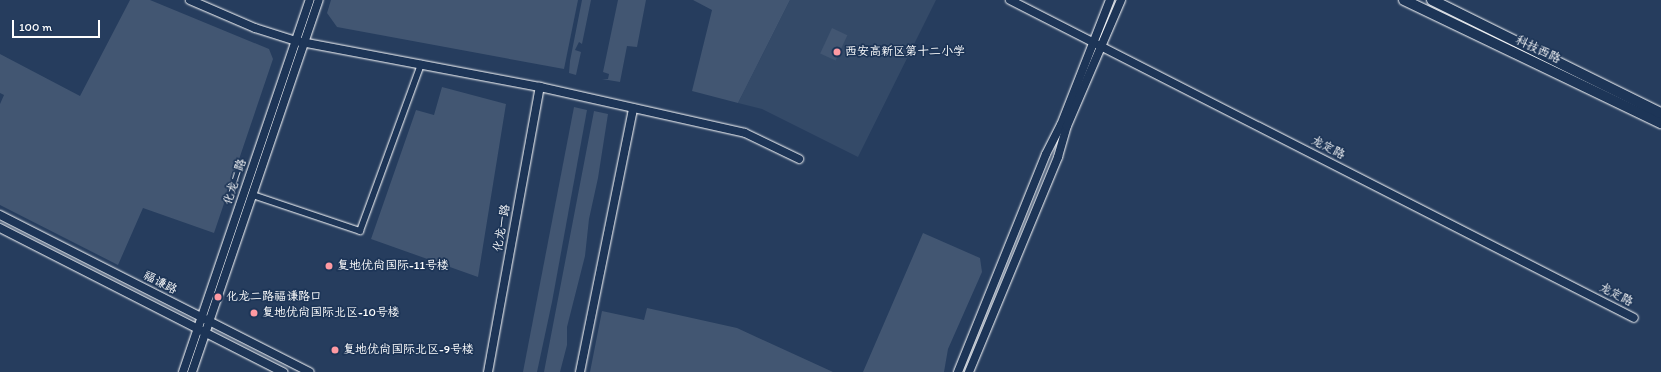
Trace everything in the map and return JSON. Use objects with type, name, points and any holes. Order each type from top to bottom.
[{"type":"main road","name":"科技西路","points":[[1404,0],[1661,123]]},
{"type":"main road","name":"科技西路","points":[[1437,1],[1661,113]]},
{"type":"street","points":[[190,0],[255,28],[296,41],[540,88],[744,133],[799,159]]},
{"type":"street","name":"化龙二路","points":[[183,372],[310,0]]},
{"type":"street","name":"化龙二路","points":[[192,372],[319,0]]},
{"type":"street","name":"龙定路","points":[[1010,0],[1634,318]]},
{"type":"street","points":[[969,372],[1058,157],[1067,126],[1098,44],[1110,0]]},
{"type":"street","points":[[958,372],[1046,154],[1098,44],[1121,0]]},
{"type":"street","points":[[1426,11],[1437,1]]},
{"type":"street","points":[[1436,16],[1437,1]]},
{"type":"street","points":[[253,195],[360,231],[421,64]]},
{"type":"street","name":"化龙一路","points":[[488,372],[540,88]]},
{"type":"street","points":[[580,372],[634,108]]},
{"type":"street","name":"福谦路","points":[[0,215],[309,372]]},
{"type":"street","name":"福谦路","points":[[0,228],[283,372]]},
{"type":"shaded area","points":[[130,0],[150,0],[269,49],[273,59],[214,233],[143,208],[118,265],[0,205],[0,104],[4,95],[0,93],[0,54],[80,96]]},
{"type":"shaded area","points":[[331,0],[578,0],[564,69],[337,27],[327,13]]},
{"type":"shaded area","points":[[582,0],[591,0],[582,44],[579,42],[575,50],[581,52],[576,75],[569,73]]},
{"type":"shaded area","points":[[618,0],[646,0],[637,47],[627,46],[620,82],[602,79],[608,79],[609,74],[603,72]]},
{"type":"shaded area","points":[[693,0],[790,0],[738,103],[692,91],[712,10]]},
{"type":"shaded area","name":"西安高新区第十二小学","points":[[790,0],[936,0],[858,157],[762,109],[738,103]]},
{"type":"shaded area","points":[[832,28],[847,35],[836,61],[820,53]]},
{"type":"shaded area","points":[[442,87],[506,104],[478,277],[371,239],[416,110],[434,115]]},
{"type":"shaded area","points":[[574,107],[587,110],[552,302],[537,372],[523,372]]},
{"type":"shaded area","points":[[594,111],[608,114],[598,178],[589,219],[585,256],[567,327],[567,345],[560,372],[544,372]]},
{"type":"shaded area","points":[[923,233],[980,258],[982,272],[948,349],[944,372],[863,372]]},
{"type":"shaded area","points":[[647,308],[737,328],[833,372],[590,372],[602,311],[644,320]]},
{"type":"place","name":"西安高新区第十二小学","points":[[837,52]]},
{"type":"place","name":"复地优尚国际-11号楼","points":[[329,266]]},
{"type":"place","name":"化龙二路福谦路口","points":[[218,297]]},
{"type":"place","name":"复地优尚国际北区-10号楼","points":[[254,313]]},
{"type":"place","name":"复地优尚国际北区-9号楼","points":[[335,350]]}]
